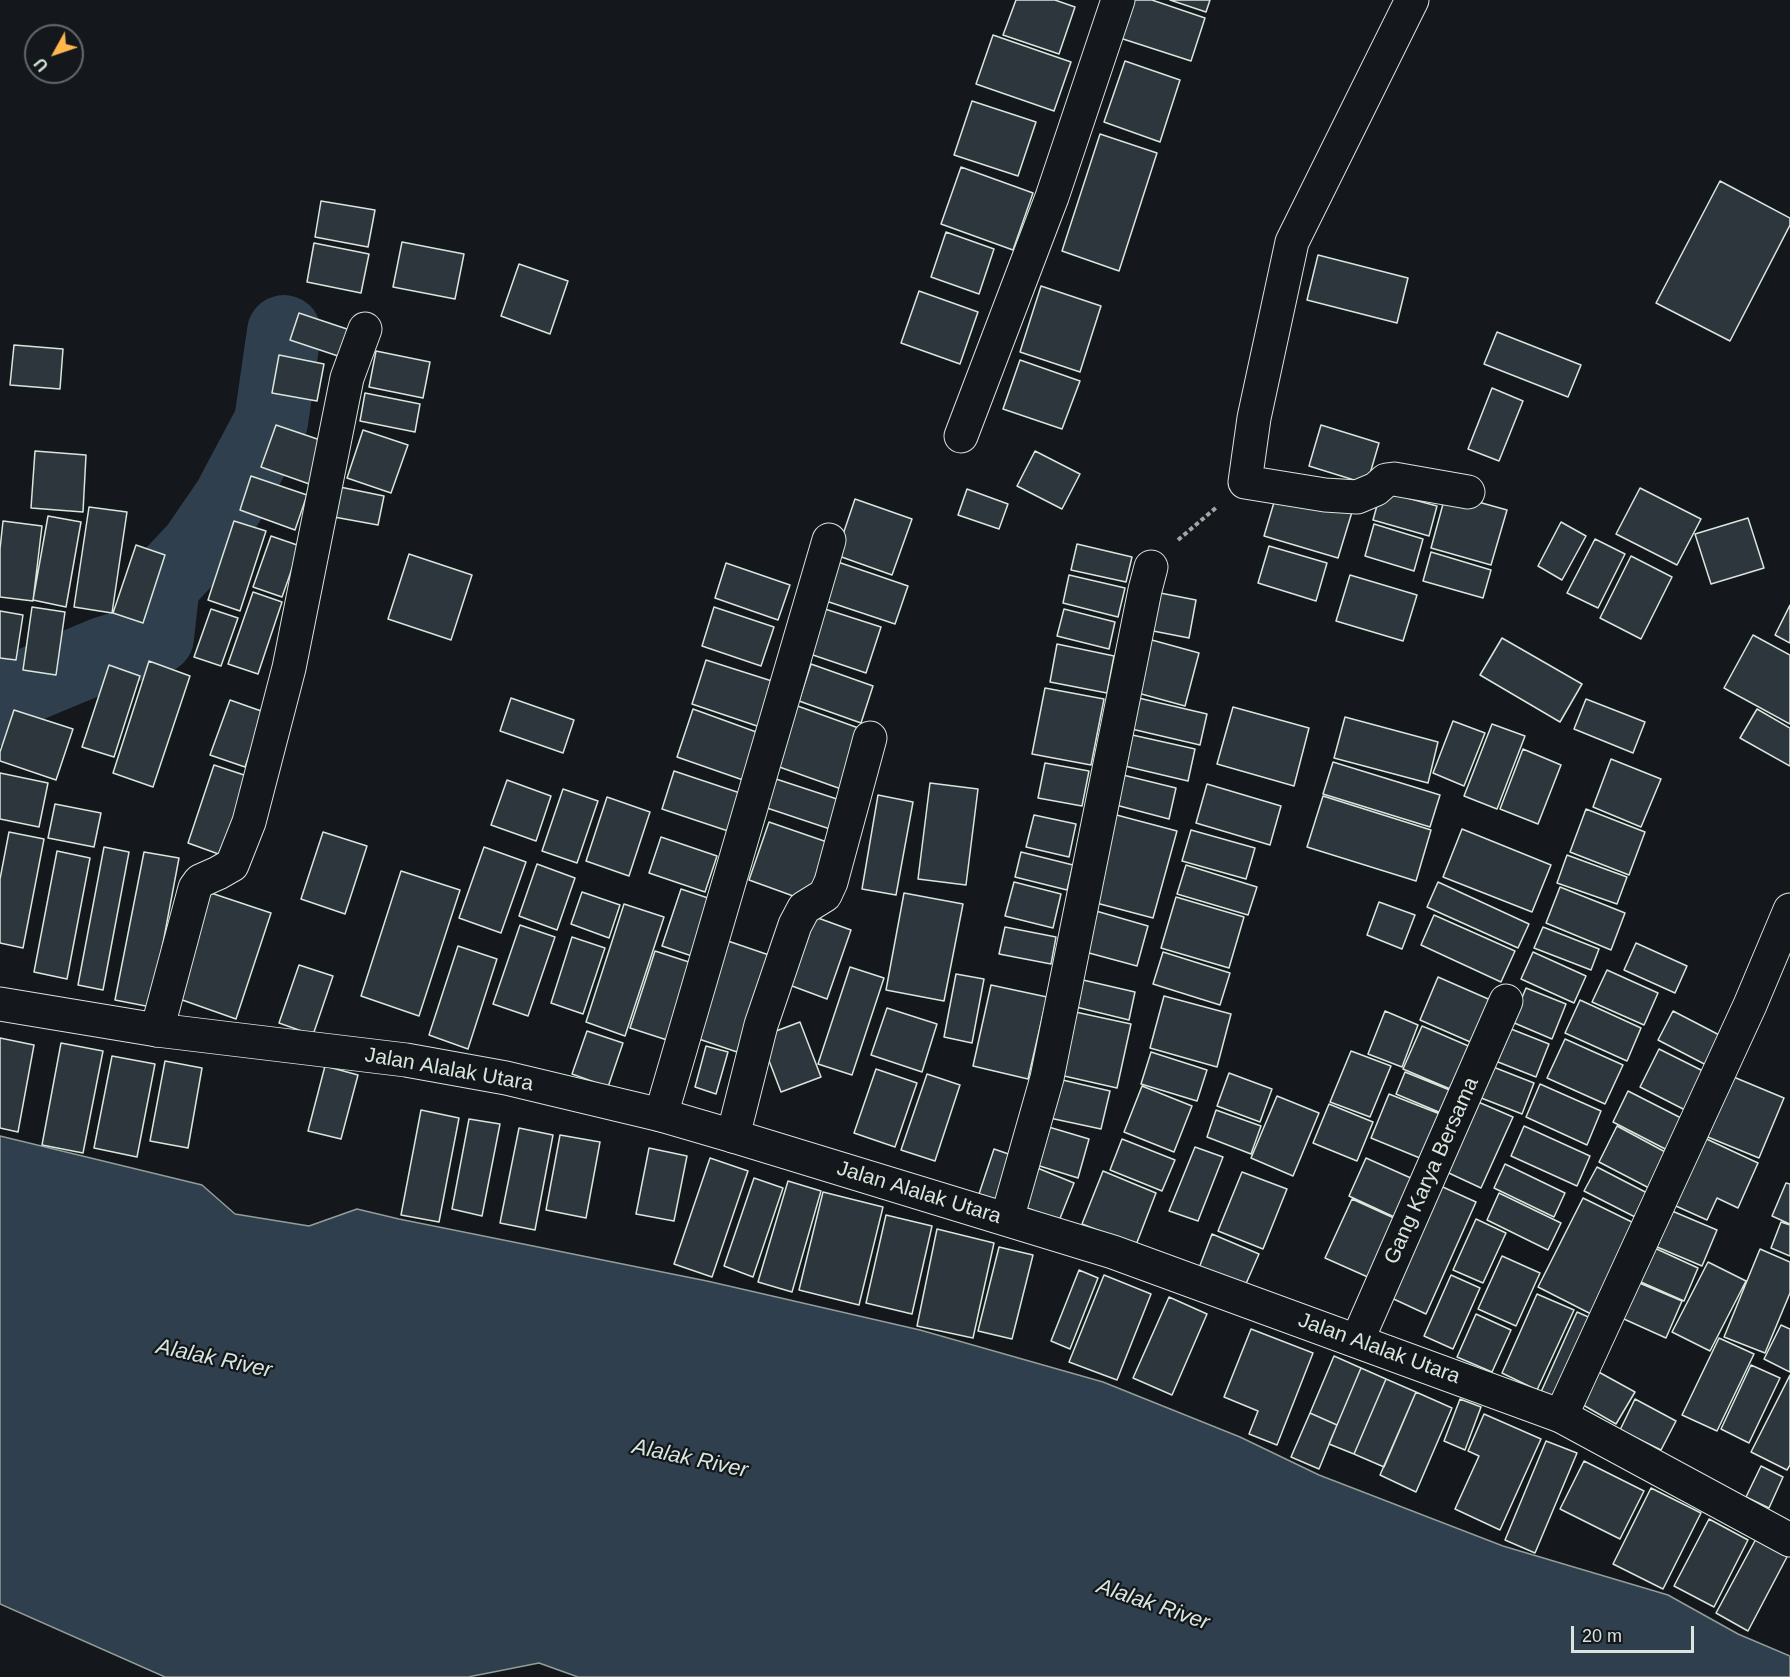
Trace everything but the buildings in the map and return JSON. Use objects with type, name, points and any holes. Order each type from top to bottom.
[{"type":"street","points":[[961,436],[1052,197],[1118,0]]},
{"type":"street","points":[[1412,0],[1293,242],[1254,418],[1245,482],[1325,495],[1358,497],[1376,489],[1386,480],[1394,479],[1468,492]]},
{"type":"street","points":[[157,1030],[195,888],[200,880],[232,864],[249,822],[289,668],[347,378],[365,329]]},
{"type":"street","points":[[661,1115],[829,540]]},
{"type":"street","points":[[1007,1219],[1047,1078],[1151,567]]},
{"type":"street","points":[[733,1136],[761,1025],[795,925],[804,908],[825,895],[831,882],[870,738]]},
{"type":"street","points":[[1561,1416],[1750,1005],[1790,910]]},
{"type":"street","name":"Gang Karya Bersama","points":[[1358,1341],[1506,1001]]},
{"type":"street","name":"Jalan Alalak Utara","points":[[0,1004],[157,1030],[406,1060],[506,1078],[661,1115],[733,1136],[1113,1252],[1561,1416],[1790,1540]]},
{"type":"path","points":[[1151,567],[1162,554],[1245,482]]},
{"type":"water","name":"Alalak River","points":[[0,1136],[202,1185],[235,1214],[309,1226],[357,1209],[707,1281],[920,1330],[1103,1382],[1240,1437],[1319,1475],[1503,1546],[1668,1595],[1738,1634],[1790,1656],[1790,1677],[578,1677],[539,1663],[468,1677],[165,1677],[0,1604]]},
{"type":"waterway","points":[[0,709],[22,688],[106,653],[157,637],[163,584],[196,549],[229,501],[271,422],[284,332]]}]
